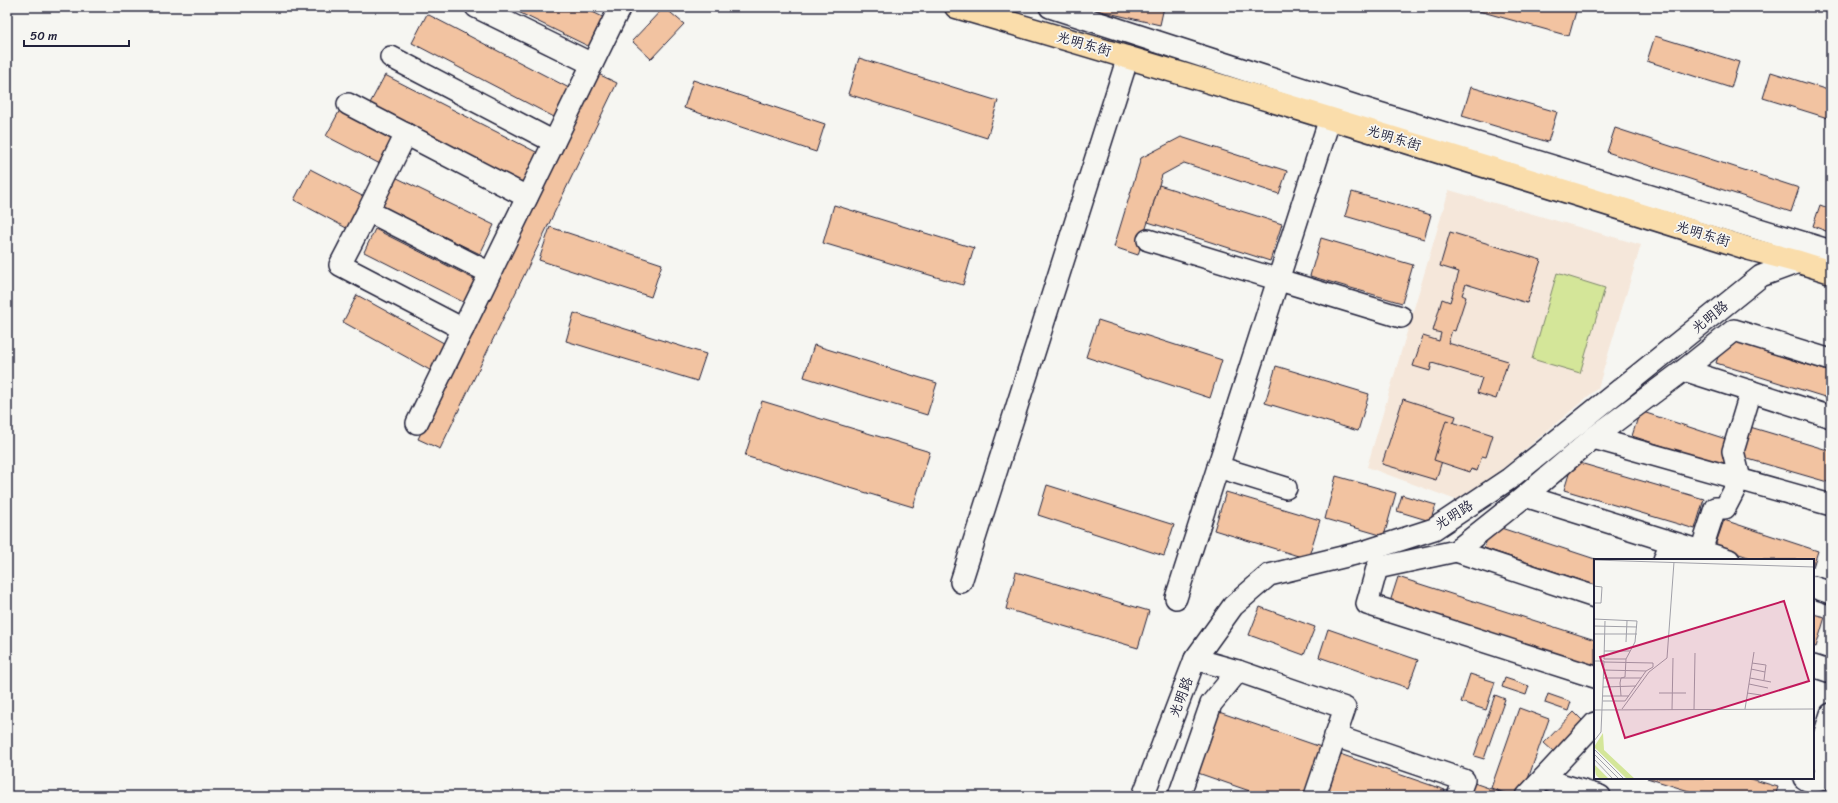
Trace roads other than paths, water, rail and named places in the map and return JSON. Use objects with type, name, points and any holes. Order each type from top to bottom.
[{"type":"main road","name":"光明东街","points":[[956,7],[1330,118],[1750,249],[1831,272]]},
{"type":"street","points":[[476,7],[592,64]]},
{"type":"street","points":[[417,423],[620,7]]},
{"type":"street","points":[[1050,7],[1356,106],[1831,251]]},
{"type":"street","points":[[391,57],[554,142]]},
{"type":"street","points":[[961,582],[1128,57]]},
{"type":"street","points":[[348,104],[527,198]]},
{"type":"street","points":[[1176,598],[1330,118]]},
{"type":"street","points":[[406,134],[340,265],[463,329]]},
{"type":"street","points":[[368,211],[490,273]]},
{"type":"street","points":[[1148,240],[1401,317]]},
{"type":"street","points":[[1750,249],[1761,276]]},
{"type":"street","name":"光明路","points":[[1143,796],[1195,659],[1233,606],[1269,575],[1363,552],[1434,529],[1509,479],[1761,276],[1799,262]]},
{"type":"street","points":[[1594,677],[1367,604],[1377,568],[1456,551],[1525,496],[1593,438],[1684,370],[1734,330],[1831,360]]},
{"type":"street","points":[[1684,370],[1831,417]]},
{"type":"street","points":[[1701,551],[1715,508],[1725,508],[1740,479],[1733,451],[1751,391]]},
{"type":"street","points":[[1593,438],[1831,505]]},
{"type":"street","points":[[1218,467],[1286,488]]},
{"type":"street","points":[[1525,496],[1726,559]]},
{"type":"street","points":[[1456,551],[1594,597]]},
{"type":"street","points":[[1664,559],[1666,554],[1701,551]]},
{"type":"street","points":[[1814,587],[1831,592]]},
{"type":"street","points":[[1195,659],[1238,671],[1345,708],[1315,796]]},
{"type":"street","points":[[1814,666],[1831,672]]},
{"type":"street","points":[[1179,796],[1211,704],[1238,671]]},
{"type":"street","points":[[1804,783],[1821,781],[1826,774],[1824,764],[1819,754],[1831,714]]},
{"type":"street","points":[[1527,796],[1594,724]]},
{"type":"street","points":[[1335,736],[1464,780],[1458,796]]},
{"type":"street","points":[[1543,779],[1600,796]]}]
